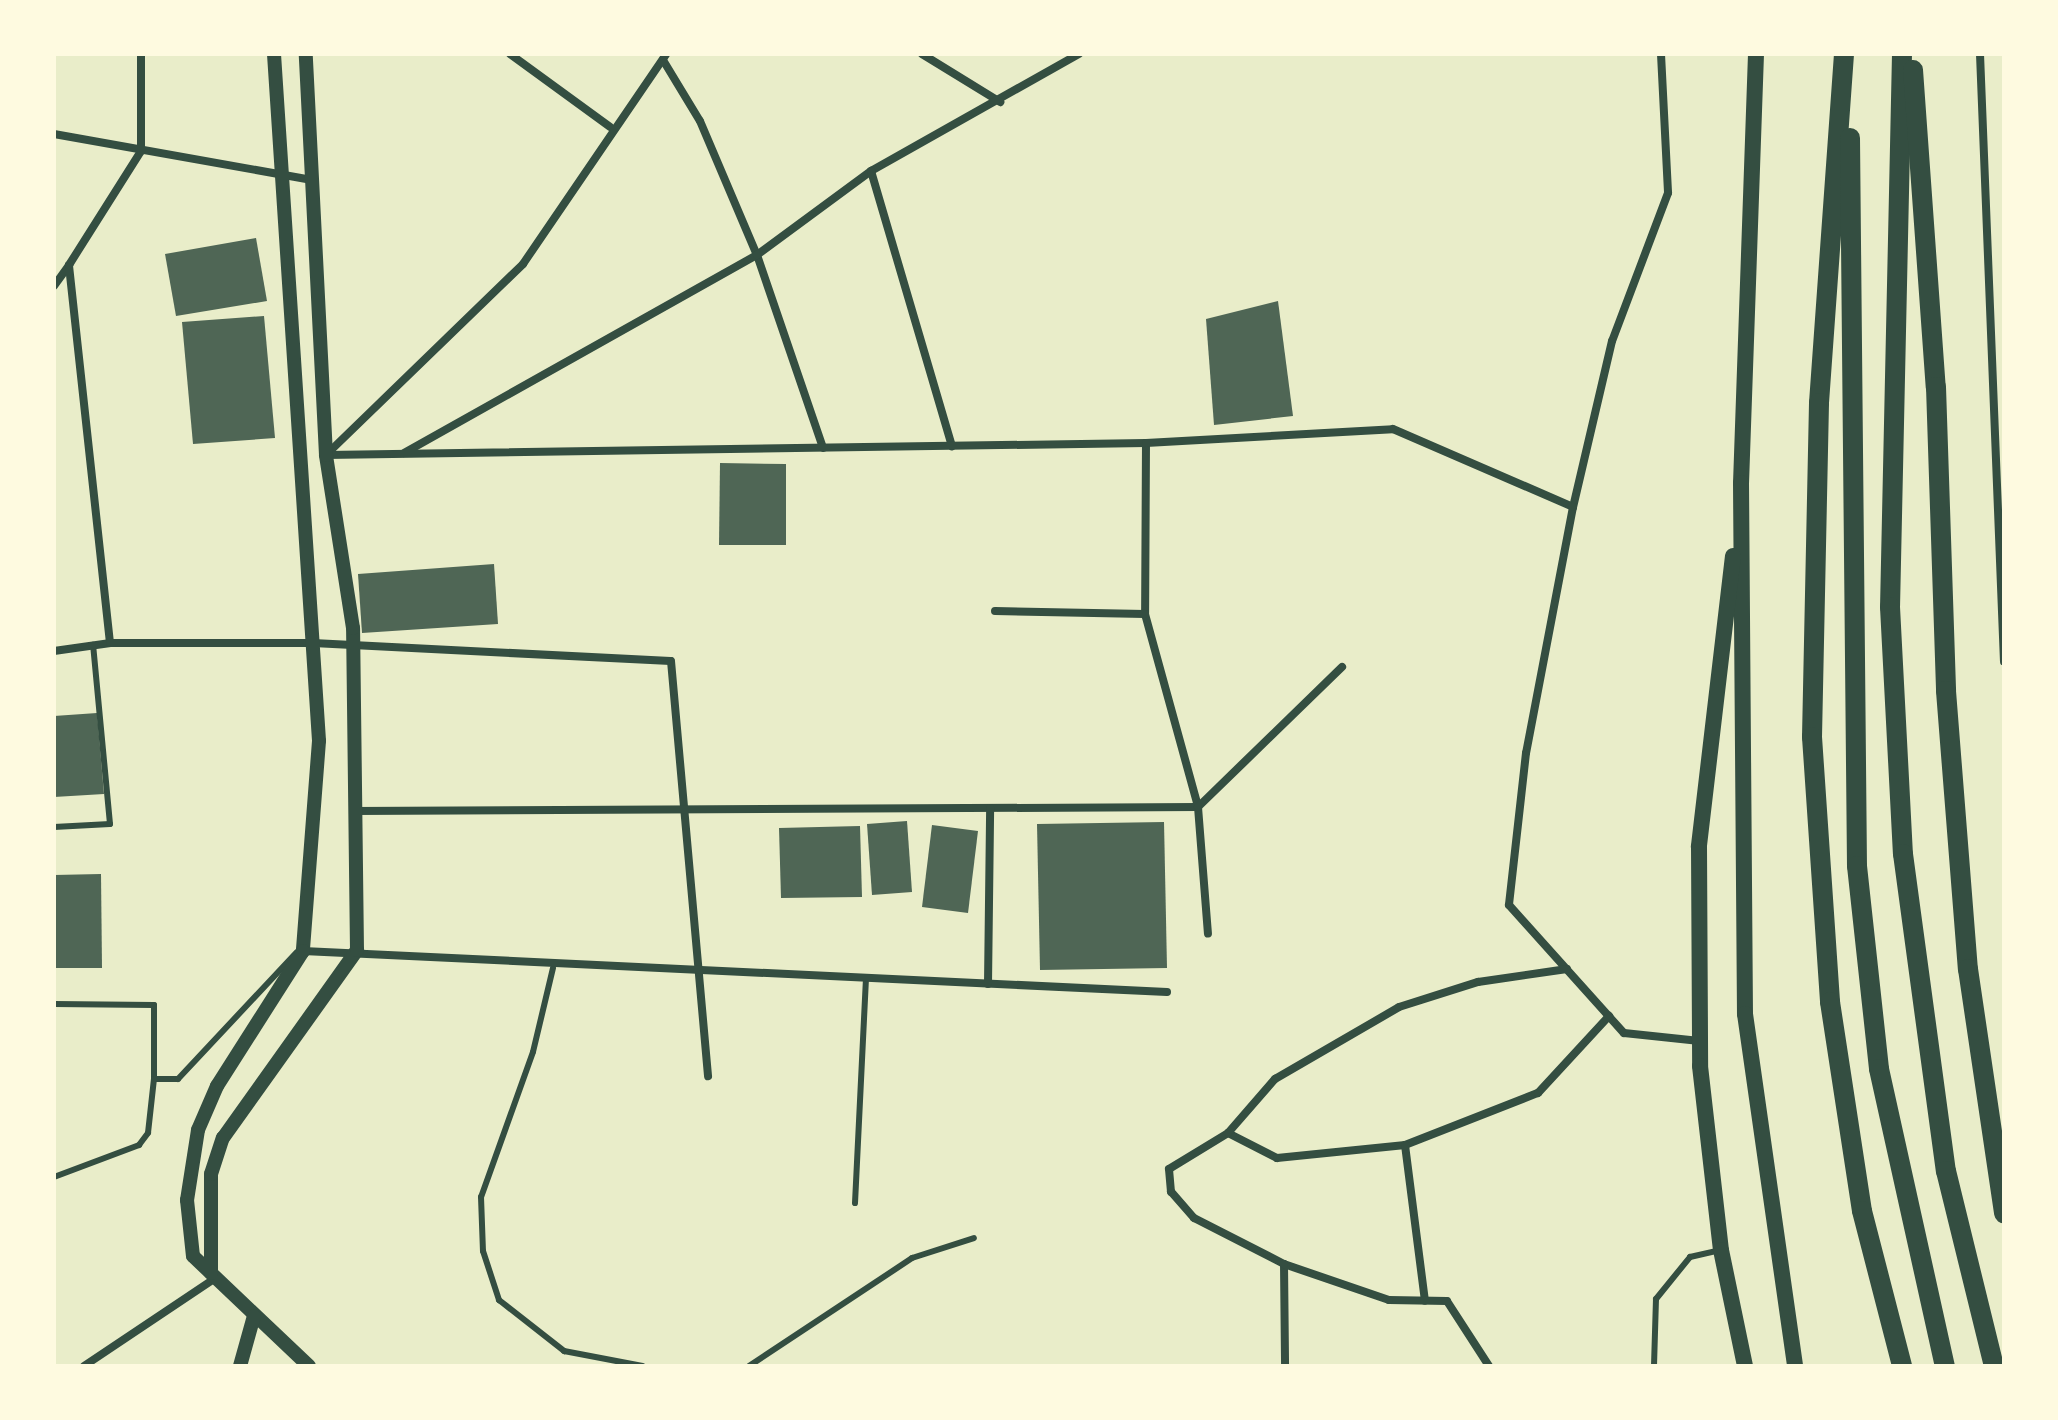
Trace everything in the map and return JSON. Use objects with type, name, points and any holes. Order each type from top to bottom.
[{"type":"highway","points":[[1847,54],[1850,613],[1857,866],[1879,1069],[1945,1366]]},
{"type":"highway","points":[[1847,54],[1819,403],[1812,737],[1830,1002],[1862,1211],[1902,1366]]},
{"type":"highway","points":[[1902,54],[1890,607],[1903,854],[1920,1009],[1946,1171],[1994,1366]]},
{"type":"highway","points":[[1912,54],[1936,387],[1950,738],[1968,969],[2004,1213]]},
{"type":"main road","points":[[1756,54],[1741,483],[1745,1014],[1795,1366]]},
{"type":"main road","points":[[1741,483],[1699,847],[1700,1041],[1721,1250],[1745,1366]]},
{"type":"street","points":[[54,286],[141,151],[141,54]]},
{"type":"street","points":[[274,54],[319,741],[303,951],[217,1086],[198,1130],[188,1236],[193,1256],[309,1366]]},
{"type":"street","points":[[212,1276],[211,1174],[223,1138],[357,950],[352,811],[353,646],[326,455],[306,54]]},
{"type":"street","points":[[510,54],[610,127]]},
{"type":"street","points":[[922,54],[1000,102]]},
{"type":"street","points":[[403,454],[757,255],[871,171],[1000,102],[1079,54]]},
{"type":"street","points":[[1661,54],[1668,193],[1612,341],[1573,507],[1526,753],[1509,905],[1624,1033],[1700,1041]]},
{"type":"street","points":[[1980,54],[2004,662]]},
{"type":"street","points":[[326,455],[523,264],[610,127],[664,57],[700,121],[757,255],[823,448]]},
{"type":"street","points":[[54,134],[312,180]]},
{"type":"street","points":[[871,171],[952,446]]},
{"type":"street","points":[[69,265],[110,643]]},
{"type":"street","points":[[326,455],[1146,443],[1393,429],[1573,507]]},
{"type":"street","points":[[1146,443],[1145,614],[1198,807],[1208,934]]},
{"type":"street","points":[[995,611],[1145,614]]},
{"type":"street","points":[[54,651],[110,643],[313,643],[671,661],[696,973],[708,1076]]},
{"type":"street","points":[[352,811],[1198,807],[1342,667]]},
{"type":"street","points":[[988,984],[990,808]]},
{"type":"street","points":[[303,951],[357,950],[553,968],[1167,992]]},
{"type":"street","points":[[1489,1366],[1447,1301],[1389,1300],[1284,1264],[1194,1218],[1171,1192],[1169,1169],[1228,1133],[1275,1079],[1399,1007],[1478,982],[1567,969]]},
{"type":"street","points":[[1228,1133],[1277,1158],[1405,1145],[1538,1093],[1609,1016]]},
{"type":"street","points":[[1405,1145],[1425,1301]]},
{"type":"street","points":[[1284,1264],[1285,1366]]},
{"type":"street","points":[[84,1366],[212,1276]]},
{"type":"street","points":[[242,1364],[254,1316]]},
{"type":"lane","points":[[54,827],[110,824],[93,645]]},
{"type":"lane","points":[[154,1079],[192,1072],[303,951]]},
{"type":"lane","points":[[553,968],[533,1052],[481,1197],[483,1251],[499,1300],[564,1351],[643,1366]]},
{"type":"lane","points":[[855,1203],[866,979]]},
{"type":"lane","points":[[54,1004],[154,1005],[154,1079],[148,1133],[139,1145],[54,1177]]},
{"type":"lane","points":[[749,1366],[912,1258],[974,1238]]},
{"type":"lane","points":[[1654,1366],[1656,1299],[1690,1257],[1721,1250]]},
{"type":"building","points":[[256,238],[267,301],[176,316],[165,254]]},
{"type":"building","points":[[1278,301],[1293,416],[1214,425],[1206,319]]},
{"type":"building","points":[[264,316],[275,438],[193,444],[182,322]]},
{"type":"building","points":[[720,463],[786,464],[786,545],[719,545]]},
{"type":"building","points":[[494,564],[498,624],[362,633],[358,574]]},
{"type":"building","points":[[97,713],[104,794],[54,797],[54,716]]},
{"type":"building","points":[[907,821],[912,892],[872,895],[867,824]]},
{"type":"building","points":[[1164,822],[1167,968],[1040,970],[1037,824]]},
{"type":"building","points":[[932,825],[978,831],[968,913],[922,907]]},
{"type":"building","points":[[860,826],[862,897],[781,898],[779,828]]},
{"type":"building","points":[[101,874],[102,968],[54,968],[54,875]]}]
